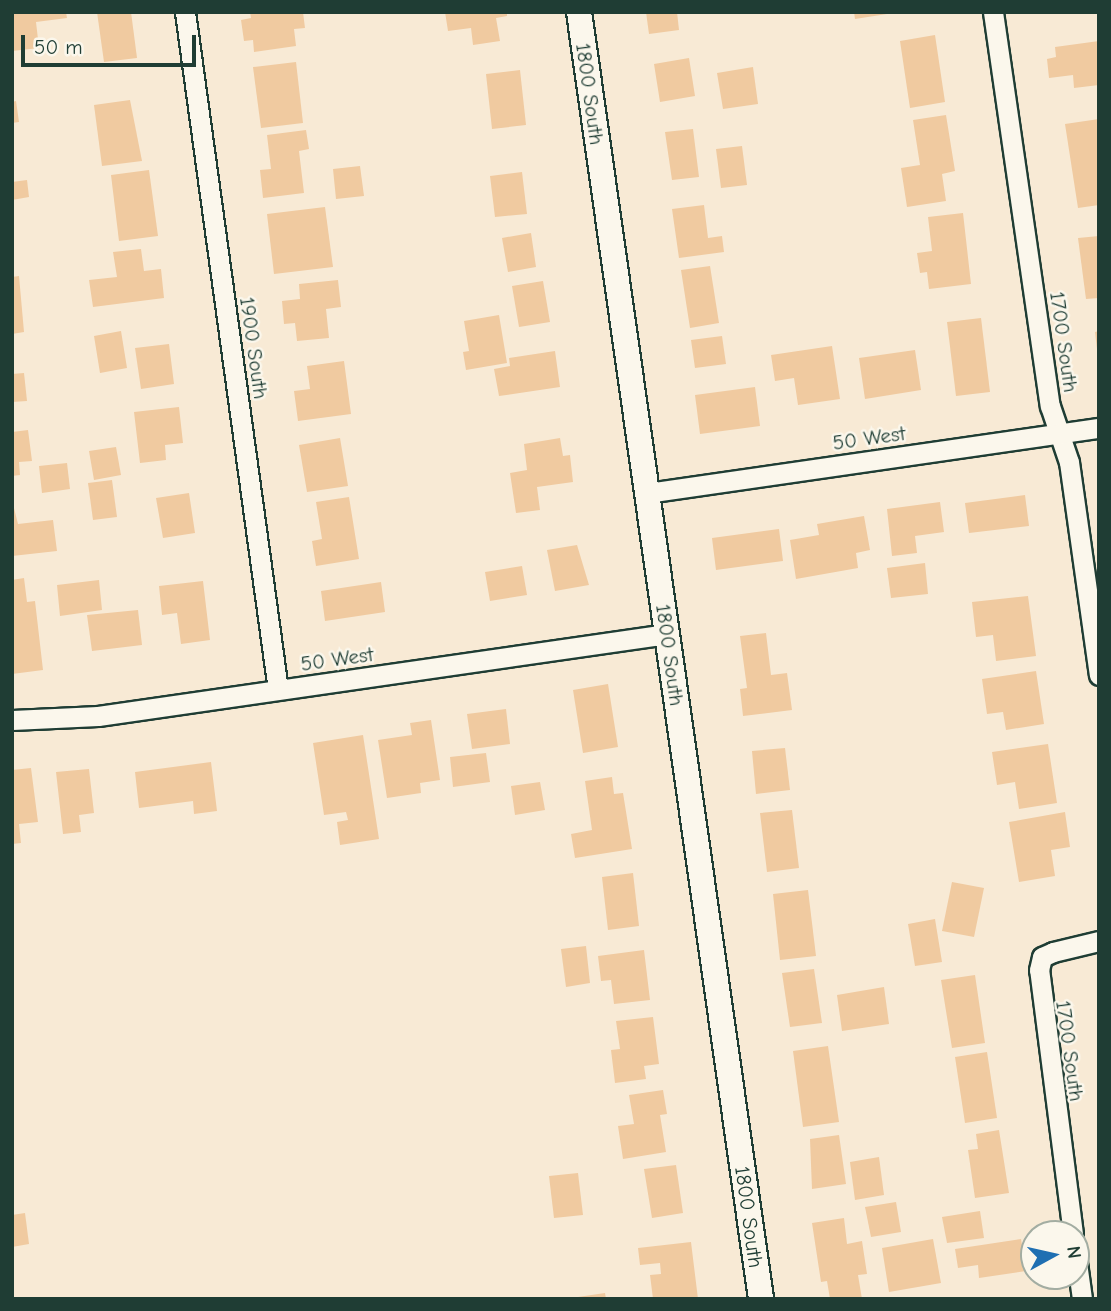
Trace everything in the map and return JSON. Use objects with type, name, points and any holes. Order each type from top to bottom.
[{"type":"street","name":"1900 South","points":[[185,12],[278,690]]},
{"type":"street","name":"1800 South","points":[[579,12],[761,1299]]},
{"type":"street","name":"1700 South","points":[[993,12],[1050,407],[1069,462],[1099,676]]},
{"type":"street","name":"50 West","points":[[647,493],[1099,428]]},
{"type":"street","name":"50 West","points":[[12,720],[98,716],[667,634]]},
{"type":"street","name":"1700 South","points":[[1071,1220],[1038,983],[1042,957],[1064,947],[1099,941]]},
{"type":"building","points":[[12,12],[66,12],[67,18],[36,22],[39,48],[12,51]]},
{"type":"building","points":[[97,12],[131,12],[137,58],[104,62]]},
{"type":"building","points":[[250,12],[303,12],[305,28],[294,29],[296,46],[254,52],[253,40],[244,41],[241,20],[251,18]]},
{"type":"building","points":[[445,12],[507,12],[507,16],[496,18],[500,41],[473,45],[471,28],[448,31]]},
{"type":"building","points":[[646,12],[677,12],[679,30],[649,34]]},
{"type":"building","points":[[854,12],[887,12],[887,14],[855,19]]},
{"type":"building","points":[[935,35],[945,102],[910,108],[900,41]]},
{"type":"building","points":[[1099,41],[1099,85],[1074,88],[1073,75],[1049,78],[1047,59],[1056,57],[1055,47]]},
{"type":"building","points":[[689,58],[695,96],[660,102],[654,64]]},
{"type":"building","points":[[296,62],[303,123],[261,128],[253,67]]},
{"type":"building","points":[[753,67],[758,104],[723,109],[717,73]]},
{"type":"building","points":[[520,70],[526,125],[492,129],[486,74]]},
{"type":"building","points":[[130,100],[142,161],[102,166],[94,105]]},
{"type":"building","points":[[16,101],[19,122],[12,123],[12,102]]},
{"type":"building","points":[[946,115],[955,171],[942,174],[946,201],[907,207],[901,168],[920,165],[913,120]]},
{"type":"building","points":[[1099,119],[1099,205],[1078,208],[1065,124]]},
{"type":"building","points":[[693,129],[699,177],[672,180],[665,132]]},
{"type":"building","points":[[306,130],[309,149],[299,151],[304,193],[263,198],[260,170],[271,169],[267,135]]},
{"type":"building","points":[[742,146],[747,185],[721,188],[716,149]]},
{"type":"building","points":[[360,166],[364,196],[336,199],[333,169]]},
{"type":"building","points":[[149,170],[158,236],[119,241],[111,175]]},
{"type":"building","points":[[522,172],[527,214],[495,217],[490,176]]},
{"type":"building","points":[[27,180],[29,197],[12,200],[12,182]]},
{"type":"building","points":[[704,205],[708,238],[722,236],[724,252],[679,258],[672,209]]},
{"type":"building","points":[[325,207],[333,267],[274,274],[267,214]]},
{"type":"building","points":[[963,213],[971,284],[929,289],[927,272],[920,273],[917,253],[932,251],[928,217]]},
{"type":"building","points":[[531,233],[536,267],[508,272],[502,238]]},
{"type":"building","points":[[1099,236],[1099,298],[1086,299],[1078,238]]},
{"type":"building","points":[[141,249],[144,271],[161,269],[164,298],[93,307],[89,280],[117,277],[113,252]]},
{"type":"building","points":[[710,266],[719,323],[690,328],[681,270]]},
{"type":"building","points":[[19,276],[24,332],[12,334],[12,277]]},
{"type":"building","points":[[338,280],[341,307],[326,309],[329,338],[297,341],[295,323],[284,324],[282,301],[300,299],[299,284]]},
{"type":"building","points":[[543,281],[550,322],[519,327],[512,286]]},
{"type":"building","points":[[499,315],[507,363],[466,370],[463,352],[469,351],[464,321]]},
{"type":"building","points":[[981,318],[990,392],[956,396],[947,322]]},
{"type":"building","points":[[121,331],[127,368],[100,373],[94,336]]},
{"type":"building","points":[[1099,331],[1099,348],[1097,349],[1095,332]]},
{"type":"building","points":[[722,336],[726,364],[695,368],[691,340]]},
{"type":"building","points":[[169,344],[174,384],[141,389],[135,348]]},
{"type":"building","points":[[832,346],[840,399],[798,405],[794,378],[775,381],[771,355]]},
{"type":"building","points":[[915,350],[921,390],[865,399],[859,358]]},
{"type":"building","points":[[555,351],[560,387],[499,396],[494,369],[510,366],[509,358]]},
{"type":"building","points":[[344,361],[351,414],[298,421],[294,391],[310,389],[307,366]]},
{"type":"building","points":[[24,373],[27,401],[12,402],[12,374]]},
{"type":"building","points":[[755,387],[760,426],[700,434],[695,395]]},
{"type":"building","points":[[179,407],[183,443],[165,445],[166,460],[140,463],[134,412]]},
{"type":"building","points":[[28,430],[32,461],[19,462],[20,475],[12,476],[12,432]]},
{"type":"building","points":[[340,438],[348,486],[307,492],[299,445]]},
{"type":"building","points":[[560,438],[563,456],[570,455],[573,482],[537,487],[540,510],[516,513],[510,473],[527,470],[524,444]]},
{"type":"building","points":[[116,447],[121,475],[94,480],[89,451]]},
{"type":"building","points":[[67,463],[70,489],[42,493],[39,466]]},
{"type":"building","points":[[112,480],[117,517],[93,520],[88,483]]},
{"type":"building","points":[[189,493],[195,533],[163,538],[156,498]]},
{"type":"building","points":[[1025,495],[1029,526],[969,533],[965,503]]},
{"type":"building","points":[[349,497],[359,559],[316,566],[312,541],[322,539],[316,502]]},
{"type":"building","points":[[12,500],[18,524],[53,520],[57,551],[12,556]]},
{"type":"building","points":[[940,502],[944,532],[915,536],[917,553],[892,556],[887,509]]},
{"type":"building","points":[[864,516],[870,550],[856,553],[858,568],[796,579],[790,540],[819,535],[817,524]]},
{"type":"building","points":[[779,529],[783,561],[716,570],[712,538]]},
{"type":"building","points":[[577,545],[589,585],[555,591],[547,550]]},
{"type":"building","points":[[925,563],[928,594],[891,598],[887,568]]},
{"type":"building","points":[[522,566],[527,595],[490,601],[485,572]]},
{"type":"building","points":[[24,578],[27,602],[35,601],[43,670],[12,674],[12,580]]},
{"type":"building","points":[[99,580],[102,610],[60,616],[57,585]]},
{"type":"building","points":[[203,581],[210,640],[181,644],[177,613],[162,615],[159,586]]},
{"type":"building","points":[[381,582],[385,612],[325,621],[321,591]]},
{"type":"building","points":[[1028,596],[1036,656],[996,661],[993,635],[976,637],[972,602]]},
{"type":"building","points":[[138,610],[142,645],[92,651],[87,615]]},
{"type":"building","points":[[766,633],[771,675],[787,673],[792,710],[743,716],[740,689],[747,688],[740,636]]},
{"type":"building","points":[[1036,671],[1044,724],[1006,730],[1003,712],[987,714],[982,679]]},
{"type":"building","points":[[608,684],[618,747],[583,753],[573,690]]},
{"type":"building","points":[[506,709],[510,744],[472,749],[467,714]]},
{"type":"building","points":[[431,720],[440,780],[420,783],[421,793],[387,798],[378,740],[412,735],[410,723]]},
{"type":"building","points":[[363,735],[379,839],[340,845],[337,822],[348,820],[346,812],[324,815],[313,743]]},
{"type":"building","points":[[1048,744],[1057,803],[1019,809],[1015,782],[997,785],[992,752]]},
{"type":"building","points":[[785,748],[790,790],[756,794],[752,751]]},
{"type":"building","points":[[486,753],[490,782],[453,787],[450,757]]},
{"type":"building","points":[[211,762],[217,811],[194,814],[193,801],[139,808],[135,772]]},
{"type":"building","points":[[31,768],[38,822],[19,824],[21,843],[12,844],[12,770]]},
{"type":"building","points":[[89,769],[94,813],[79,815],[81,832],[63,834],[56,772]]},
{"type":"building","points":[[612,777],[614,794],[623,793],[632,849],[575,858],[571,834],[592,830],[585,781]]},
{"type":"building","points":[[540,782],[545,810],[515,815],[511,786]]},
{"type":"building","points":[[792,810],[799,868],[767,872],[760,813]]},
{"type":"building","points":[[1065,812],[1070,847],[1051,850],[1055,876],[1019,882],[1009,822]]},
{"type":"building","points":[[633,873],[639,926],[608,930],[602,877]]},
{"type":"building","points":[[952,882],[984,888],[974,937],[942,931]]},
{"type":"building","points":[[808,890],[816,956],[780,960],[773,894]]},
{"type":"building","points":[[935,919],[942,962],[915,966],[908,924]]},
{"type":"building","points":[[586,946],[590,983],[566,987],[561,949]]},
{"type":"building","points":[[644,950],[650,1000],[614,1004],[611,980],[601,981],[598,956]]},
{"type":"building","points":[[814,969],[822,1023],[790,1027],[782,973]]},
{"type":"building","points":[[975,975],[985,1043],[952,1048],[941,980]]},
{"type":"building","points":[[884,987],[889,1024],[842,1031],[837,995]]},
{"type":"building","points":[[653,1017],[659,1064],[644,1066],[646,1079],[615,1083],[611,1050],[620,1049],[616,1021]]},
{"type":"building","points":[[828,1046],[839,1122],[803,1127],[793,1051]]},
{"type":"building","points":[[987,1052],[997,1118],[965,1123],[955,1057]]},
{"type":"building","points":[[663,1090],[667,1114],[660,1115],[666,1152],[623,1159],[618,1126],[634,1124],[629,1095]]},
{"type":"building","points":[[999,1130],[1009,1193],[975,1198],[968,1150],[978,1149],[976,1134]]},
{"type":"building","points":[[839,1135],[846,1184],[812,1189],[810,1139]]},
{"type":"building","points":[[879,1157],[884,1195],[855,1200],[850,1162]]},
{"type":"building","points":[[676,1165],[683,1213],[652,1218],[644,1169]]},
{"type":"building","points":[[578,1173],[583,1215],[554,1218],[549,1176]]},
{"type":"building","points":[[896,1202],[901,1232],[871,1237],[865,1207]]},
{"type":"building","points":[[980,1211],[984,1238],[947,1243],[942,1217]]},
{"type":"building","points":[[25,1213],[29,1244],[12,1247],[12,1215]]},
{"type":"building","points":[[844,1218],[847,1244],[862,1241],[867,1274],[858,1275],[862,1299],[830,1299],[827,1281],[821,1282],[812,1223]]},
{"type":"building","points":[[933,1239],[941,1283],[889,1292],[882,1248]]},
{"type":"building","points":[[1020,1239],[1020,1272],[979,1278],[978,1265],[958,1268],[955,1249]]},
{"type":"building","points":[[691,1242],[698,1299],[653,1299],[650,1275],[661,1274],[660,1263],[640,1265],[638,1248]]},
{"type":"building","points":[[605,1293],[606,1299],[578,1299],[578,1297]]}]
